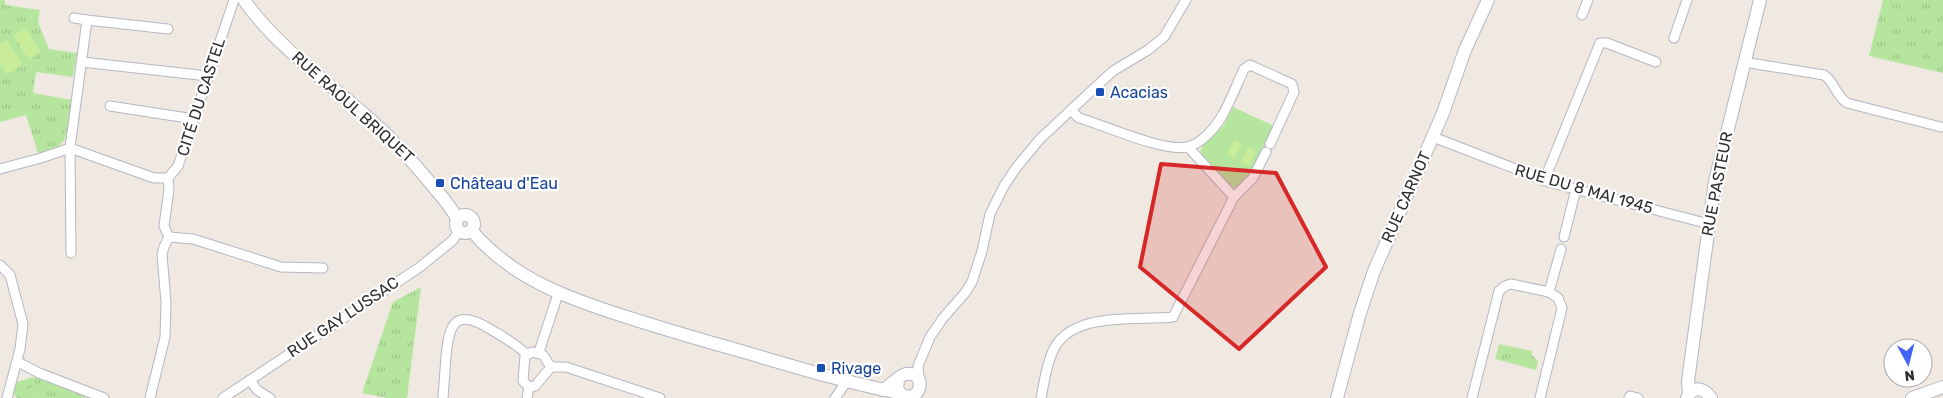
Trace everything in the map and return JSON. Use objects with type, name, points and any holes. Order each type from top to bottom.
[{"type":"main road","name":"RUE RAOUL BRIQUET","points":[[244,0],[260,22],[411,158],[452,208],[458,225]]},
{"type":"main road","name":"RUE CARNOT","points":[[1337,398],[1360,313],[1374,271],[1432,137],[1465,50],[1488,0]]},
{"type":"main road","name":"RUE PASTEUR","points":[[1688,396],[1688,382],[1715,180],[1760,0]]},
{"type":"main road","points":[[458,225],[462,215],[471,217],[475,224],[472,231],[502,260],[524,276],[558,294],[692,337],[847,381],[883,390],[911,394]]},
{"type":"main road","points":[[1690,372],[1695,383],[1708,396]]},
{"type":"main road","points":[[883,390],[902,376],[915,375],[911,394]]},
{"type":"main road","points":[[902,376],[896,387],[911,394]]},
{"type":"main road","points":[[1912,398],[1943,387]]},
{"type":"main road","points":[[1688,396],[1695,390],[1708,396]]},
{"type":"street","name":"CITÉ DU CASTEL","points":[[150,398],[165,337],[166,303],[162,254],[169,237],[164,226],[169,188],[168,178],[178,166],[234,0]]},
{"type":"street","points":[[911,394],[918,366],[930,337],[972,282],[982,251],[990,214],[1004,186],[1028,152],[1071,110],[1113,71],[1148,50],[1164,37],[1186,0]]},
{"type":"street","points":[[1582,15],[1588,0]]},
{"type":"street","points":[[1674,38],[1687,0]]},
{"type":"street","points":[[74,18],[168,29]]},
{"type":"street","points":[[71,253],[70,148],[87,20]]},
{"type":"street","points":[[1544,181],[1600,43],[1607,43],[1656,62]]},
{"type":"street","points":[[82,62],[208,76]]},
{"type":"street","points":[[1744,62],[1824,75],[1829,78],[1839,98],[1847,103],[1941,127]]},
{"type":"street","points":[[1041,398],[1052,352],[1060,339],[1070,331],[1104,320],[1173,317],[1234,197],[1253,178],[1294,92],[1292,84],[1250,65],[1244,69],[1223,115],[1215,126],[1200,140],[1188,147],[1176,148],[1145,141],[1079,118],[1071,110]]},
{"type":"street","points":[[110,106],[194,119]]},
{"type":"street","name":"RUE DU 8 MAI 1945","points":[[1432,137],[1544,181],[1709,224]]},
{"type":"street","points":[[1188,147],[1234,197]]},
{"type":"street","points":[[0,169],[70,148],[154,178],[168,178]]},
{"type":"street","points":[[1564,237],[1576,189]]},
{"type":"street","name":"RUE GAY LUSSAC","points":[[223,398],[420,267],[453,240],[458,225]]},
{"type":"street","points":[[169,237],[193,239],[281,267],[323,268]]},
{"type":"street","points":[[1550,292],[1561,249]]},
{"type":"street","points":[[0,265],[10,275],[23,324],[18,362],[6,398]]},
{"type":"street","points":[[1472,398],[1499,291],[1504,286],[1511,284],[1550,292],[1558,298],[1562,308],[1540,398]]},
{"type":"street","points":[[539,352],[558,294]]},
{"type":"street","points":[[442,398],[448,336],[452,326],[459,320],[470,319],[479,322],[520,347],[527,355]]},
{"type":"street","points":[[529,387],[523,381],[525,356],[532,352],[539,352],[547,359],[551,367]]},
{"type":"street","points":[[18,362],[39,373],[104,398]]},
{"type":"street","points":[[902,376],[918,366]]},
{"type":"street","points":[[529,387],[535,386],[551,367],[566,367],[660,398]]},
{"type":"street","points":[[250,380],[257,390],[270,398]]},
{"type":"street","points":[[835,398],[847,381]]},
{"type":"street","points":[[527,398],[529,387]]},
{"type":"street","points":[[1629,398],[1630,396],[1638,398]]},
{"type":"highlighted area","points":[[1161,164],[1276,173],[1326,267],[1239,349],[1140,267]]},
{"type":"green space","points":[[0,0],[5,0],[5,5],[40,10],[38,22],[49,49],[77,53],[73,77],[36,72],[33,93],[72,100],[65,139],[57,148],[38,153],[26,115],[0,122]]},
{"type":"green space","points":[[1883,0],[1943,0],[1943,73],[1869,56]]},
{"type":"green space","points":[[26,28],[41,51],[29,60],[13,36]]},
{"type":"green space","points":[[7,40],[22,64],[7,74],[0,64],[0,44]]},
{"type":"green space","points":[[1233,107],[1274,126],[1249,177],[1240,187],[1236,188],[1232,187],[1200,152],[1203,145],[1224,125]]},
{"type":"green space","points":[[1234,140],[1242,144],[1234,158],[1227,154]]},
{"type":"green space","points":[[1249,147],[1256,152],[1249,166],[1241,162]]},
{"type":"green space","points":[[421,287],[407,398],[387,398],[362,393],[393,302]]},
{"type":"green space","points":[[1499,344],[1532,351],[1532,355],[1538,361],[1536,370],[1495,359]]},
{"type":"green space","points":[[33,377],[70,389],[86,398],[34,398]]},
{"type":"green space","points":[[33,377],[34,398],[17,398],[13,393],[17,382]]},
{"type":"place","name":"Acacias","points":[[1100,92]]},
{"type":"place","name":"Château d'Eau","points":[[440,183]]},
{"type":"place","name":"Rivage","points":[[821,368]]}]
